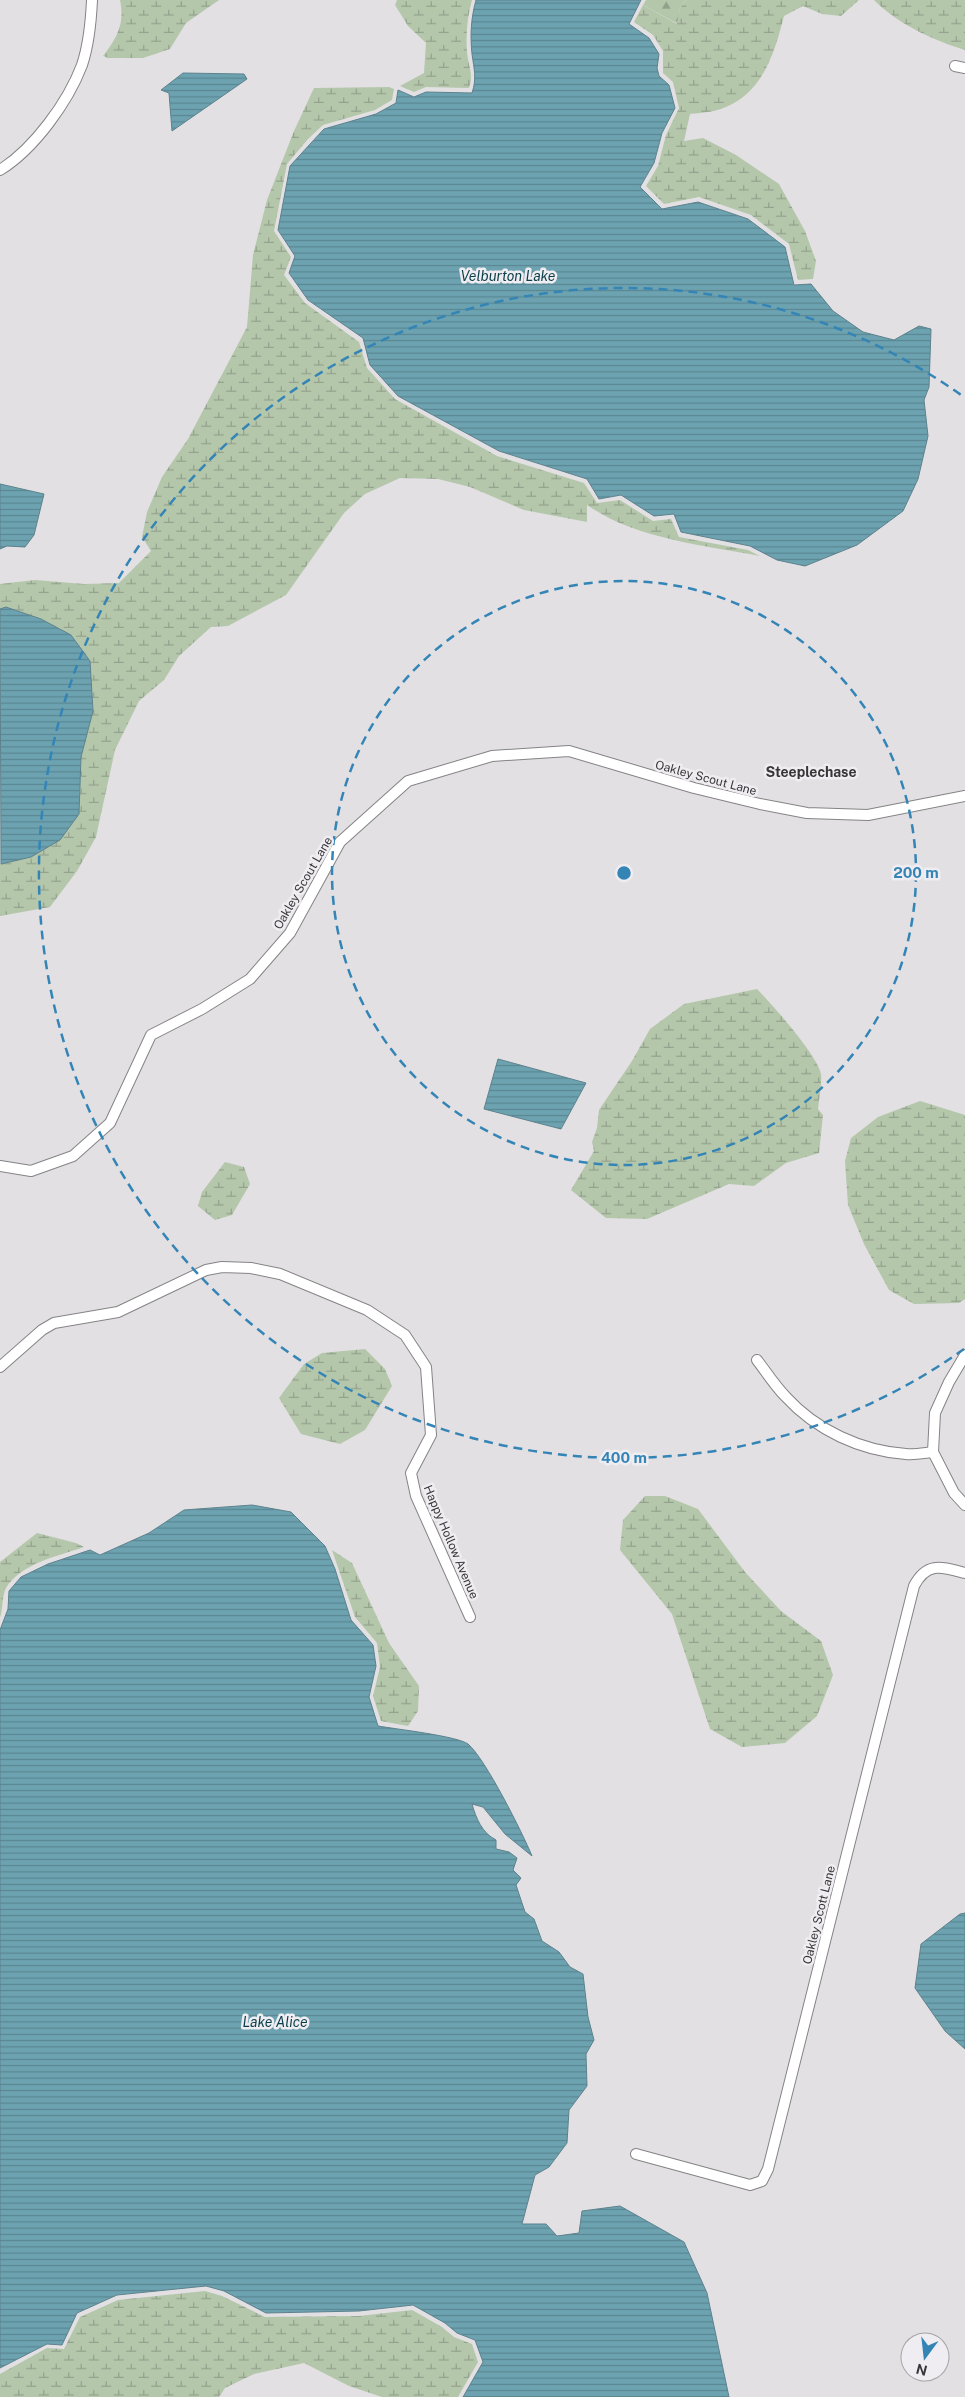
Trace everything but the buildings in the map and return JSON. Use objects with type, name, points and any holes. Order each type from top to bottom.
[{"type":"street","points":[[0,170],[33,142],[60,107],[82,65],[90,31],[92,0]]},
{"type":"street","name":"Oakley Scout Lane","points":[[0,1166],[31,1171],[73,1156],[110,1123],[151,1035],[202,1008],[250,979],[290,933],[340,842],[408,781],[492,756],[569,751],[703,790],[807,813],[868,815],[965,796]]},
{"type":"street","name":"Happy Hollow Avenue","points":[[0,1367],[42,1330],[54,1323],[118,1312],[206,1270],[222,1267],[250,1268],[280,1274],[367,1310],[405,1335],[426,1367],[431,1435],[411,1473],[416,1496],[470,1617]]},
{"type":"street","points":[[965,1355],[949,1382],[935,1413],[933,1452],[954,1493],[965,1505]]},
{"type":"street","points":[[758,1360],[786,1397],[807,1417],[833,1434],[861,1445],[906,1454],[933,1452]]},
{"type":"street","name":"Oakley Scott Lane","points":[[636,2154],[750,2185],[762,2181],[768,2169],[914,1586],[919,1576],[928,1569],[941,1567],[965,1574]]},
{"type":"green space","points":[[120,0],[219,0],[186,23],[170,49],[143,58],[108,58],[103,56],[116,37],[121,24]]},
{"type":"green space","points":[[397,0],[472,0],[467,32],[467,52],[471,74],[469,88],[426,87],[414,92],[400,86],[424,73],[426,43],[408,26],[395,5]]},
{"type":"green space","points":[[646,0],[686,0],[680,8],[678,24],[643,5]]},
{"type":"green space","points":[[686,0],[859,0],[841,16],[822,14],[803,6],[784,16],[776,45],[764,72],[756,84],[735,103],[717,110],[690,114],[684,141],[703,138],[736,155],[779,184],[805,231],[816,261],[813,279],[798,280],[789,244],[751,215],[699,197],[664,204],[646,186],[658,166],[666,135],[679,108],[673,82],[663,73],[663,51],[653,35],[634,22],[643,5],[677,24],[680,8]]},
{"type":"green space","points":[[874,0],[965,0],[965,50],[940,41],[905,24],[883,9]]},
{"type":"green space","points":[[389,87],[394,89],[392,100],[375,110],[323,125],[308,139],[287,164],[274,231],[291,257],[284,275],[305,303],[359,342],[367,368],[395,399],[497,456],[584,483],[597,503],[620,500],[653,521],[671,519],[679,537],[748,550],[760,556],[693,544],[648,533],[606,517],[587,505],[587,522],[524,510],[470,487],[438,479],[400,478],[365,494],[344,513],[286,595],[228,626],[211,627],[179,656],[164,680],[139,701],[115,750],[96,837],[77,871],[50,907],[0,916],[0,864],[79,814],[81,757],[93,711],[90,661],[71,635],[41,619],[7,607],[0,609],[0,584],[35,580],[84,584],[119,583],[151,551],[142,537],[147,512],[162,477],[188,439],[247,327],[253,255],[267,200],[294,131],[314,88]]},
{"type":"green space","points":[[757,989],[793,1030],[818,1066],[821,1074],[821,1087],[818,1109],[823,1115],[819,1153],[786,1163],[754,1186],[729,1184],[647,1219],[606,1218],[571,1190],[594,1151],[592,1142],[597,1128],[599,1110],[632,1061],[650,1029],[684,1004]]},
{"type":"green space","points":[[920,1101],[965,1115],[965,1299],[959,1303],[914,1304],[889,1290],[864,1244],[848,1205],[845,1161],[851,1138],[878,1117]]},
{"type":"green space","points":[[225,1162],[244,1167],[250,1184],[232,1215],[215,1220],[198,1206],[202,1192]]},
{"type":"green space","points":[[365,1349],[385,1369],[392,1386],[365,1430],[340,1444],[301,1434],[279,1398],[304,1364],[322,1353]]},
{"type":"green space","points":[[645,1496],[665,1496],[698,1509],[745,1572],[781,1611],[821,1641],[833,1675],[817,1716],[785,1743],[742,1747],[710,1729],[672,1614],[620,1550],[623,1520]]},
{"type":"green space","points":[[37,1533],[76,1543],[84,1547],[52,1557],[21,1572],[6,1588],[0,1618],[0,1562]]},
{"type":"green space","points":[[332,1550],[352,1563],[389,1643],[419,1686],[418,1711],[408,1726],[381,1721],[373,1696],[380,1667],[377,1643],[355,1617]]},
{"type":"green space","points":[[205,2291],[222,2296],[265,2317],[359,2316],[412,2310],[442,2327],[454,2337],[472,2344],[478,2362],[458,2397],[382,2397],[349,2386],[304,2363],[254,2374],[225,2388],[219,2397],[0,2397],[0,2374],[47,2348],[64,2349],[80,2317],[118,2300]]},
{"type":"water","name":"Velburton Lake","points":[[476,0],[641,0],[629,24],[649,38],[659,54],[657,68],[659,76],[669,85],[675,108],[662,133],[654,163],[640,187],[662,209],[698,202],[748,219],[785,247],[794,285],[811,284],[833,311],[863,332],[894,340],[919,326],[931,329],[929,387],[924,400],[928,436],[918,479],[903,511],[857,545],[805,566],[777,560],[750,546],[681,532],[674,514],[654,516],[621,495],[599,499],[587,479],[499,451],[398,396],[370,365],[363,338],[308,300],[289,273],[295,256],[278,230],[290,166],[324,129],[376,114],[396,103],[398,90],[414,97],[426,92],[472,93],[475,78],[471,33]]},
{"type":"water","points":[[183,73],[244,74],[247,79],[172,131],[169,93],[161,90]]},
{"type":"water","points":[[0,484],[44,494],[34,535],[25,547],[7,546],[0,549]]},
{"type":"water","points":[[6,607],[41,619],[71,635],[90,661],[93,711],[81,757],[79,814],[60,840],[31,857],[1,864],[0,609]]},
{"type":"water","points":[[498,1059],[586,1083],[561,1129],[484,1109]]},
{"type":"water","name":"Lake Alice","points":[[252,1505],[291,1512],[325,1546],[335,1569],[351,1620],[373,1645],[376,1666],[369,1697],[378,1726],[462,1741],[468,1744],[484,1764],[521,1831],[532,1856],[505,1834],[483,1807],[472,1804],[478,1820],[483,1829],[496,1840],[496,1849],[509,1852],[517,1858],[513,1870],[521,1878],[516,1885],[525,1912],[534,1919],[542,1941],[559,1952],[570,1967],[583,1974],[588,2017],[594,2040],[586,2054],[587,2086],[569,2110],[567,2143],[549,2167],[535,2175],[522,2224],[546,2224],[557,2236],[579,2233],[582,2211],[620,2206],[684,2242],[707,2293],[729,2397],[463,2397],[483,2362],[475,2340],[457,2333],[445,2323],[413,2305],[359,2311],[266,2313],[224,2291],[206,2286],[117,2295],[77,2313],[62,2345],[47,2344],[0,2368],[0,1630],[8,1609],[9,1591],[21,1577],[48,1564],[90,1550],[100,1555],[149,1533],[184,1510]]},
{"type":"water","points":[[965,1913],[965,2049],[945,2031],[915,1988],[921,1944],[960,1914]]},
{"type":"district","name":"Steeplechase","points":[[811,772]]}]
